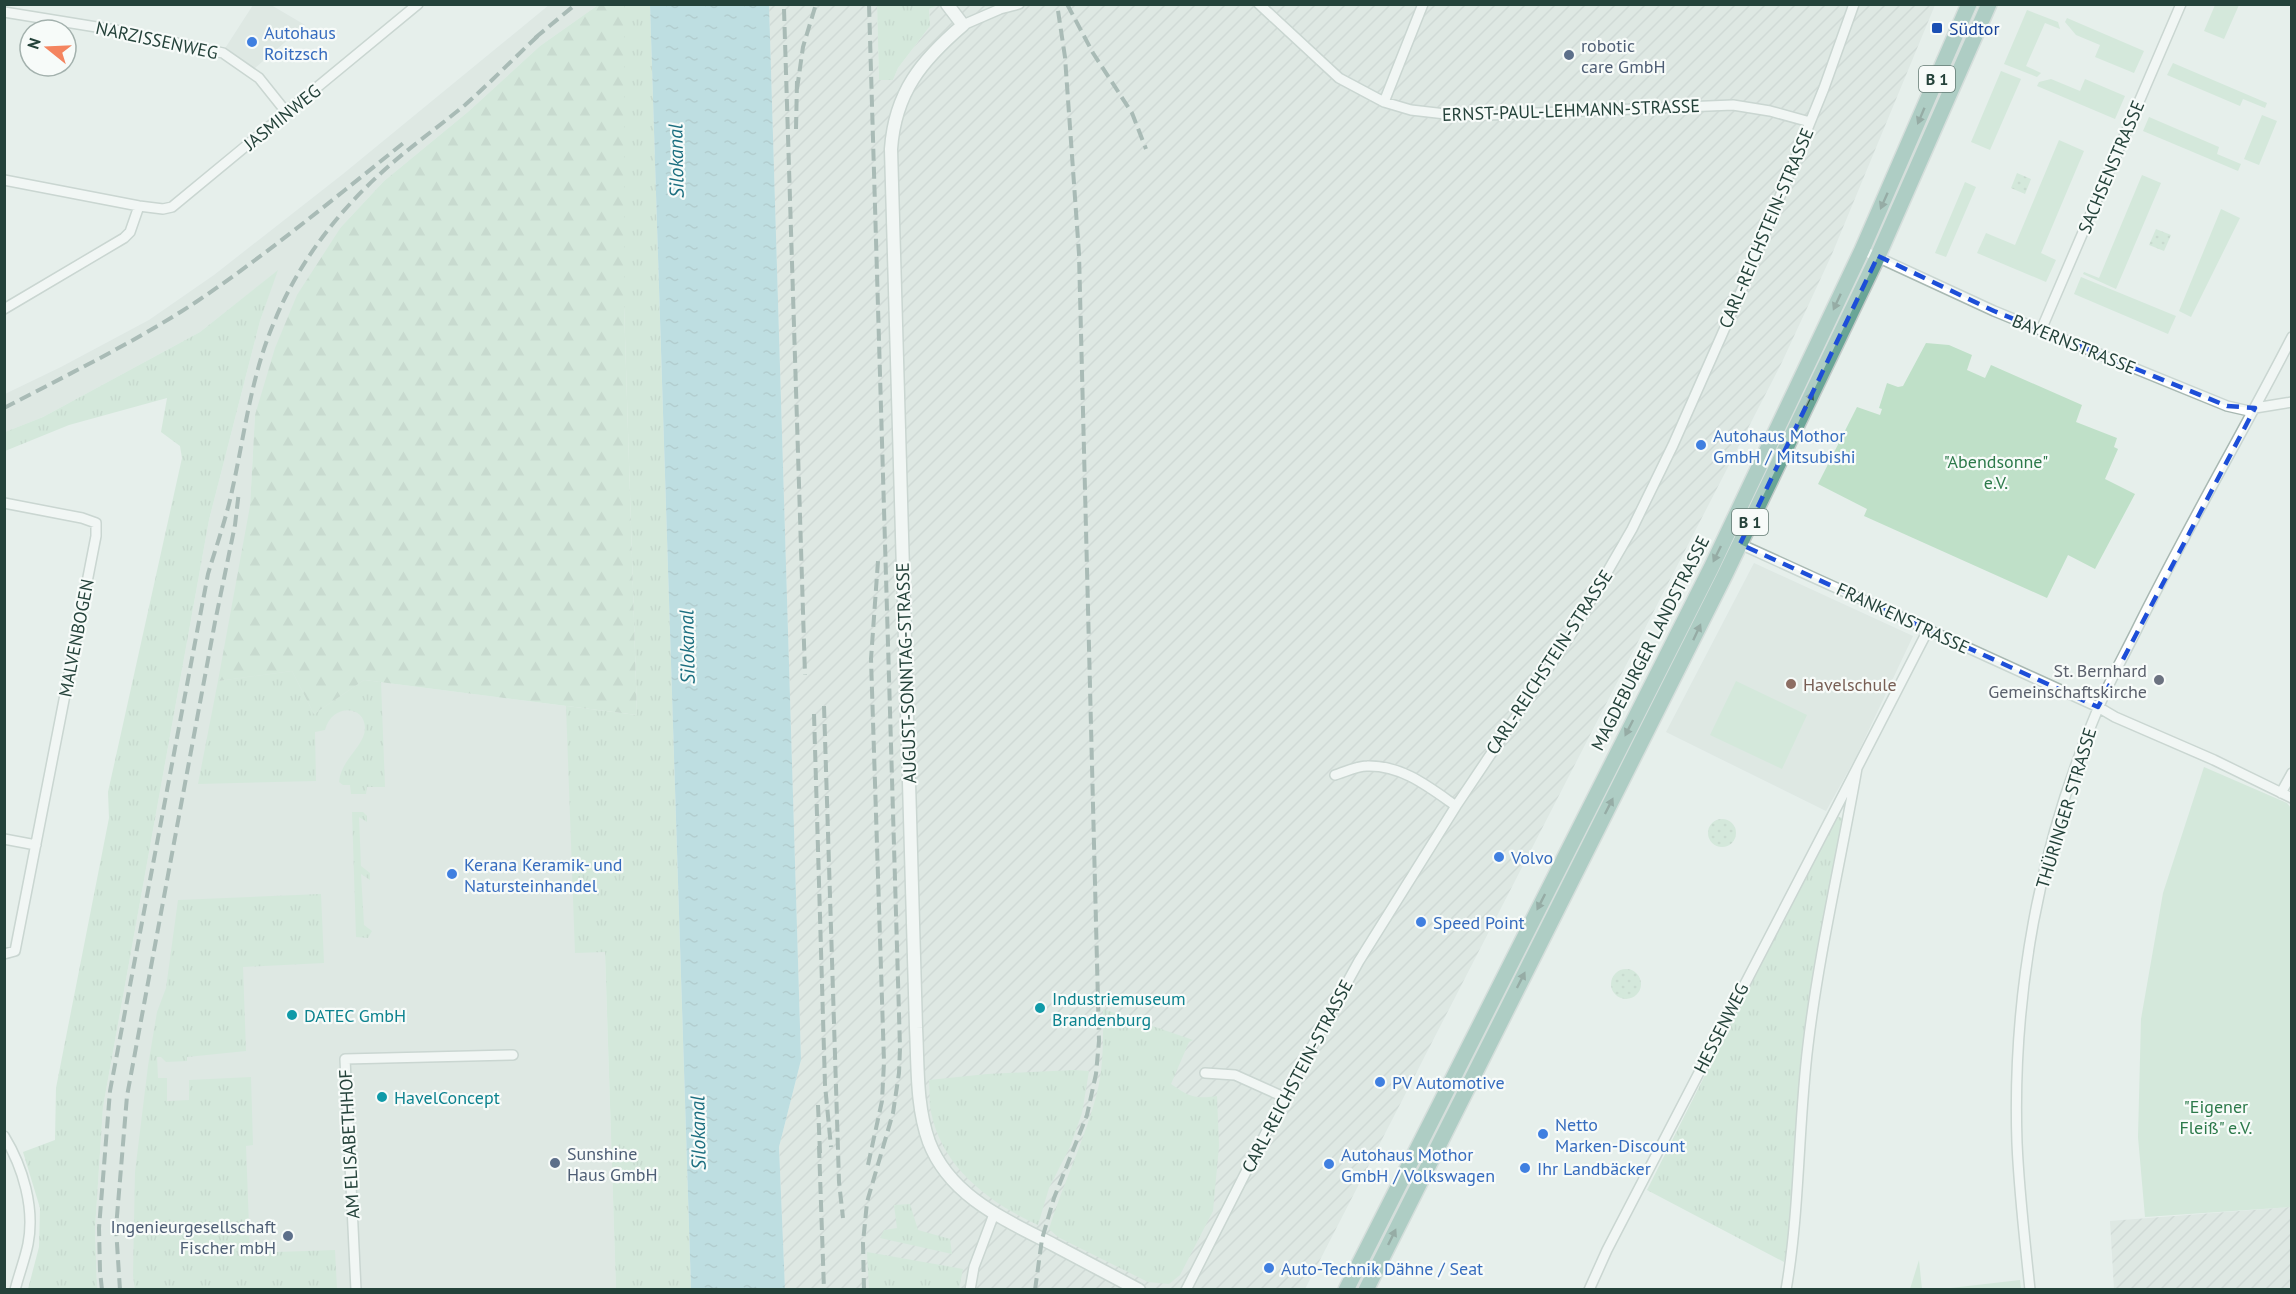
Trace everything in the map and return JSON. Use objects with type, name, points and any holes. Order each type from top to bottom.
[{"type":"main road","name":"MAGDEBURGER LANDSTRASSE","points":[[1346,1290],[1715,559],[1862,250],[1969,4]]},
{"type":"main road","name":"MAGDEBURGER LANDSTRASSE","points":[[1366,1290],[1740,544],[1878,256],[1989,4]]},
{"type":"street","points":[[947,4],[963,25]]},
{"type":"street","name":"AUGUST-SONNTAG-STRASSE","points":[[1019,4],[1000,9],[963,25],[926,60],[906,89],[893,124],[891,148],[919,1092],[925,1128],[938,1159],[960,1188],[994,1214],[1139,1290]]},
{"type":"street","name":"ERNST-PAUL-LEHMANN-STRASSE","points":[[1259,4],[1339,78],[1384,102],[1411,110],[1463,116],[1733,105],[1770,111],[1810,122]]},
{"type":"street","points":[[1384,102],[1423,4]]},
{"type":"street","name":"CARL-REICHSTEIN-STRASSE","points":[[1186,1290],[1284,1097],[1359,962],[1456,806],[1572,633],[1632,529],[1704,375],[1810,122],[1854,4]]},
{"type":"street","name":"SACHSENSTRASSE","points":[[2041,330],[2181,4]]},
{"type":"street","name":"JASMINWEG","points":[[4,180],[139,206],[163,209],[172,207],[416,5]]},
{"type":"street","name":"NARZISSENWEG","points":[[4,12],[120,31],[223,52],[259,78],[287,113]]},
{"type":"street","points":[[4,309],[124,238],[130,232],[139,206]]},
{"type":"street","name":"BAYERNSTRASSE","points":[[1862,250],[1994,311],[2227,406],[2250,411],[2255,408],[2292,402]]},
{"type":"street","name":"THÜRINGER STRASSE","points":[[2030,1290],[2017,1142],[2018,1046],[2033,924],[2048,856],[2075,767],[2098,707],[2153,596],[2292,336]]},
{"type":"street","name":"MALVENBOGEN","points":[[4,503],[96,523],[94,547],[36,845]]},
{"type":"street","name":"FRANKENSTRASSE","points":[[1740,544],[2098,707],[2115,717],[2214,760],[2292,798]]},
{"type":"street","name":"HESSENWEG","points":[[1589,1290],[1691,1086],[1928,630]]},
{"type":"street","points":[[1335,775],[1366,766],[1390,769],[1417,779],[1456,806]]},
{"type":"street","name":"HESSENWEG","points":[[1786,1290],[1794,1237],[1805,1073],[1811,1023],[1857,768]]},
{"type":"street","points":[[2281,793],[2292,773]]},
{"type":"street","points":[[4,839],[36,845],[15,951],[4,954]]},
{"type":"street","name":"AM ELISABETHHOF","points":[[356,1290],[345,1059],[513,1055]]},
{"type":"street","points":[[1205,1073],[1235,1075],[1284,1097]]},
{"type":"street","points":[[4,1136],[18,1161],[29,1215],[28,1242],[15,1290]]},
{"type":"street","points":[[970,1290],[974,1267],[994,1214]]},
{"type":"highlighted area","points":[[1878,256],[1994,311],[2227,406],[2255,408],[2098,707],[1740,544]]},
{"type":"shaded area","points":[[253,5],[271,5],[305,25],[255,68],[224,50]]},
{"type":"shaded area","points":[[549,5],[598,5],[540,46],[469,111],[384,181],[341,227],[255,415],[250,506],[364,680],[597,710],[616,1289],[97,1289],[95,1229],[103,1107],[209,520],[260,321],[277,271],[200,332],[43,417],[5,432],[5,394],[149,320],[214,275],[343,174]]},
{"type":"shaded area","points":[[769,5],[877,5],[879,80],[893,80],[898,68],[930,26],[929,9],[934,5],[1935,5],[1832,254],[1782,362],[1305,1289],[785,1289],[779,1147],[801,1060]]},
{"type":"shaded area","name":"Havelschule","points":[[1754,563],[1913,636],[1856,757],[1826,811],[1666,732]]},
{"type":"shaded area","points":[[2290,1207],[2291,1289],[2114,1289],[2110,1221]]},
{"type":"green space","points":[[598,5],[624,5],[624,305],[637,715],[364,680],[314,714],[292,671],[218,681],[250,506],[255,415],[275,348],[297,295],[341,227],[384,181],[469,111],[540,46]]},
{"type":"green space","points":[[624,5],[650,5],[691,1289],[616,1289],[605,952],[575,953],[566,706],[637,715],[624,305]]},
{"type":"green space","points":[[877,5],[934,5],[929,9],[930,26],[898,68],[893,80],[879,80]]},
{"type":"green space","points":[[2215,5],[2239,5],[2224,39],[2204,31]]},
{"type":"green space","points":[[2027,10],[2058,22],[2060,29],[2045,23],[2026,66],[2041,73],[2037,77],[2004,64]]},
{"type":"green space","points":[[2067,18],[2144,51],[2134,73],[2095,57],[2100,45],[2076,35],[2065,22]]},
{"type":"green space","points":[[2173,63],[2267,103],[2265,108],[2243,99],[2240,106],[2167,75]]},
{"type":"green space","points":[[2001,71],[2021,79],[1990,150],[1971,142]]},
{"type":"green space","points":[[2051,79],[2080,91],[2085,79],[2125,96],[2115,119],[2037,86],[2039,82]]},
{"type":"green space","points":[[2262,115],[2277,121],[2259,165],[2244,159]]},
{"type":"green space","points":[[2149,117],[2219,147],[2217,154],[2241,164],[2238,171],[2143,131]]},
{"type":"green space","points":[[2059,140],[2084,151],[2041,253],[2056,260],[2046,282],[1977,253],[1986,233],[2015,245]]},
{"type":"green space","points":[[2017,173],[2031,179],[2025,194],[2011,188]]},
{"type":"green space","points":[[2142,175],[2161,183],[2116,289],[2083,274],[2084,272],[2099,278]]},
{"type":"green space","points":[[1965,182],[1976,187],[1946,257],[1935,253]]},
{"type":"green space","points":[[2221,209],[2240,218],[2191,317],[2179,311]]},
{"type":"green space","points":[[2156,229],[2171,235],[2164,251],[2149,245]]},
{"type":"green space","points":[[278,270],[260,321],[209,520],[103,1107],[95,1229],[97,1289],[28,1289],[39,1247],[40,1208],[23,1152],[55,1140],[56,1088],[109,818],[108,792],[182,458],[180,446],[161,432],[167,398],[69,425],[5,451],[5,432],[43,417],[200,332]]},
{"type":"green space","points":[[2081,277],[2176,316],[2168,334],[2074,294]]},
{"type":"green space","name":"\"Abendsonne\" e.V.","points":[[1926,343],[1949,345],[1972,355],[1967,370],[1985,378],[1991,365],[2082,405],[2076,422],[2117,438],[2114,447],[2118,449],[2105,479],[2135,494],[2095,569],[2068,555],[2047,598],[1864,516],[1867,509],[1818,484],[1857,407],[1880,415],[1882,409],[1879,408],[1887,383],[1898,387],[1903,386]]},
{"type":"green space","points":[[292,671],[314,714],[364,680],[381,682],[385,787],[367,787],[366,794],[351,794],[350,785],[343,785],[339,782],[344,766],[361,741],[365,728],[364,720],[360,715],[348,710],[334,715],[325,730],[315,732],[316,781],[198,784],[218,681]]},
{"type":"green space","points":[[1736,681],[1807,715],[1782,769],[1710,735]]},
{"type":"green space","name":"\"Eigener Fleiß\" e.V.","points":[[2204,767],[2287,803],[2291,808],[2291,1217],[2290,1207],[2145,1217],[2138,1137],[2141,1019],[2163,893]]},
{"type":"green space","points":[[352,812],[363,812],[367,816],[367,822],[359,817],[361,866],[370,873],[370,880],[361,874],[364,925],[372,931],[368,938],[356,937]]},
{"type":"green space","points":[[1836,816],[1845,819],[1830,889],[1790,1238],[1784,1262],[1647,1190]]},
{"type":"green space","points":[[1722,819],[1732,823],[1736,833],[1732,843],[1722,847],[1712,843],[1708,833],[1712,823]]},
{"type":"green space","points":[[321,894],[324,963],[243,967],[246,1051],[187,1057],[187,1061],[166,1062],[161,1057],[157,1057],[158,1078],[167,1078],[167,1101],[189,1100],[189,1080],[251,1077],[253,1145],[246,1146],[250,1253],[335,1250],[337,1289],[135,1289],[133,1276],[135,1172],[148,1066],[157,1012],[166,988],[178,900]]},
{"type":"green space","points":[[1626,969],[1637,973],[1641,984],[1637,995],[1626,999],[1615,995],[1611,984],[1615,973]]},
{"type":"green space","points":[[1103,1009],[1193,1040],[1189,1042],[1171,1084],[1192,1096],[1217,1096],[1219,1146],[1213,1211],[1180,1275],[1169,1284],[1148,1282],[1058,1237],[1049,1229],[1097,1093],[1102,1062]]},
{"type":"green space","points":[[1089,1071],[1082,1113],[1070,1147],[1049,1188],[1038,1225],[986,1194],[957,1167],[937,1132],[930,1108],[929,1080],[987,1074]]},
{"type":"green space","points":[[910,1204],[918,1230],[950,1239],[952,1254],[880,1238],[884,1230],[897,1228],[894,1205]]},
{"type":"green space","points":[[867,1252],[963,1269],[959,1289],[869,1289]]},
{"type":"green space","points":[[1919,1260],[1922,1289],[1910,1289]]},
{"type":"green space","points":[[2020,1280],[2021,1289],[1942,1289]]},
{"type":"water","name":"Silokanal","points":[[769,4],[801,1060],[779,1147],[785,1289],[691,1289],[650,5]]},
{"type":"railway","points":[[535,38],[576,4]]},
{"type":"railway","points":[[797,89],[803,47],[816,4]]},
{"type":"railway","points":[[864,1290],[863,1243],[867,1202],[893,1113],[900,1048],[869,4]]},
{"type":"railway","points":[[1035,1290],[1042,1239],[1054,1198],[1087,1115],[1096,1074],[1099,1041],[1079,254],[1065,57],[1057,4]]},
{"type":"railway","points":[[1067,4],[1093,53],[1132,113],[1146,149]]},
{"type":"railway","points":[[784,9],[805,675]]},
{"type":"railway","points":[[102,1290],[99,1228],[110,1091],[208,574],[230,501],[254,383],[267,341],[295,279],[320,241],[348,206],[390,165],[465,105],[541,33]]},
{"type":"railway","points":[[796,129],[797,81]]},
{"type":"railway","points":[[4,408],[126,344],[196,302],[276,244],[406,141]]},
{"type":"railway","points":[[120,1290],[116,1228],[127,1096],[235,525],[239,491]]},
{"type":"railway","points":[[868,1165],[882,1101],[884,1062],[871,659],[878,561]]},
{"type":"railway","points":[[824,706],[839,1182],[843,1218]]},
{"type":"railway","points":[[814,714],[825,1085],[831,1147]]},
{"type":"railway","points":[[818,1105],[820,1153]]},
{"type":"railway","points":[[819,1146],[824,1290]]},
{"type":"place","name":"Südtor","points":[[1937,28]]},
{"type":"place","name":"Autohaus Roitzsch","points":[[252,42]]},
{"type":"place","name":"robotic care GmbH","points":[[1569,55]]},
{"type":"place","name":"Autohaus Mothor GmbH / Mitsubishi","points":[[1701,445]]},
{"type":"place","name":"St. Bernhard Gemeinschaftskirche","points":[[2159,680]]},
{"type":"place","name":"Havelschule","points":[[1791,684]]},
{"type":"place","name":"Volvo","points":[[1499,857]]},
{"type":"place","name":"Kerana Keramik- und Natursteinhandel","points":[[452,874]]},
{"type":"place","name":"Speed Point","points":[[1421,922]]},
{"type":"place","name":"Industriemuseum Brandenburg","points":[[1040,1008]]},
{"type":"place","name":"DATEC GmbH","points":[[292,1015]]},
{"type":"place","name":"PV Automotive","points":[[1380,1082]]},
{"type":"place","name":"HavelConcept","points":[[382,1097]]},
{"type":"place","name":"Netto Marken-Discount","points":[[1543,1134]]},
{"type":"place","name":"Sunshine Haus GmbH","points":[[555,1163]]},
{"type":"place","name":"Autohaus Mothor GmbH / Volkswagen","points":[[1329,1164]]},
{"type":"place","name":"Ihr Landbäcker","points":[[1525,1168]]},
{"type":"place","name":"Ingenieurgesellschaft Fischer mbH","points":[[288,1236]]},
{"type":"place","name":"Auto-Technik Dähne / Seat","points":[[1269,1268]]}]
